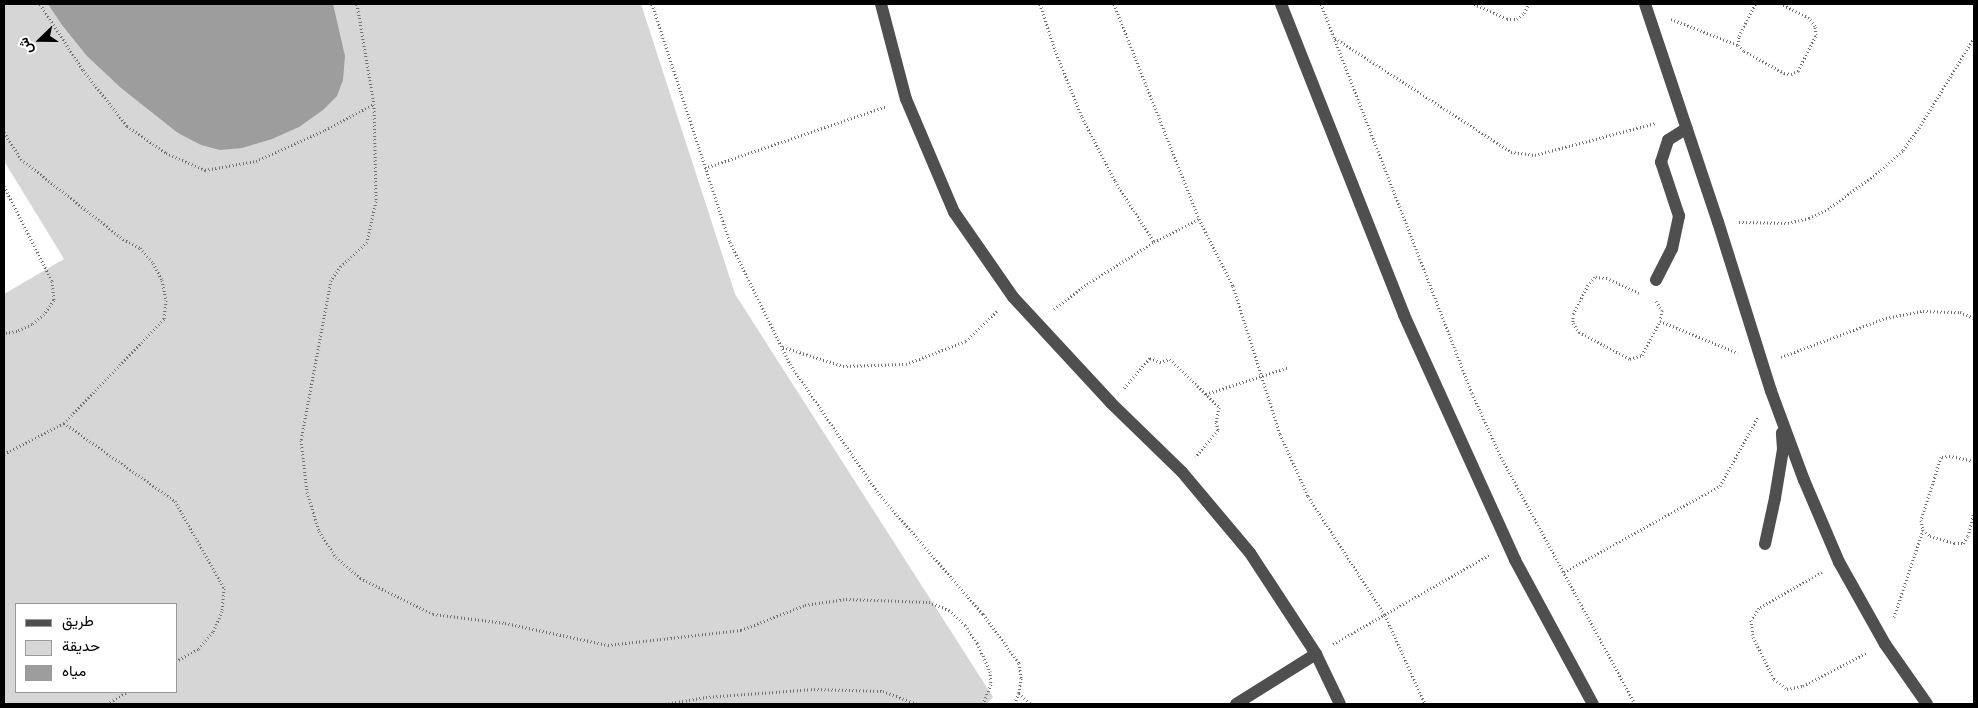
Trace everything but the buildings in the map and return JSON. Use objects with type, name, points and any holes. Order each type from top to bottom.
[{"type":"street","points":[[881,4],[906,99],[954,212],[1013,297],[1111,403],[1182,472],[1250,553],[1316,654],[1340,704]]},
{"type":"street","points":[[1281,4],[1404,315],[1508,544],[1593,704]]},
{"type":"street","points":[[1647,7],[1782,423],[1839,562],[1885,644],[1927,704]]},
{"type":"street","points":[[1656,280],[1672,249],[1679,216],[1661,162],[1668,140],[1687,128]]},
{"type":"street","points":[[1765,544],[1783,449],[1782,423]]},
{"type":"street","points":[[1236,704],[1316,654]]},
{"type":"path","points":[[40,4],[83,70],[128,126],[166,153],[206,170],[256,160],[326,130],[374,104]]},
{"type":"path","points":[[357,4],[374,104],[376,201],[367,242],[341,266],[331,280],[301,440],[307,492],[316,524],[336,557],[360,578],[433,614],[505,623],[608,644],[741,630],[805,605],[838,600],[929,602],[949,610],[966,624],[977,643],[990,671],[991,684],[983,704]]},
{"type":"path","points":[[652,4],[730,242],[790,364],[880,494],[983,614],[1019,663],[1022,678],[1019,693],[1014,704]]},
{"type":"path","points":[[1040,4],[1055,50],[1082,117],[1115,181],[1154,242]]},
{"type":"path","points":[[1114,4],[1199,219],[1233,286],[1280,434],[1308,496],[1385,614],[1425,704]]},
{"type":"path","points":[[1321,4],[1472,393],[1502,457],[1635,704]]},
{"type":"path","points":[[1474,4],[1507,19],[1516,19],[1524,13],[1529,4]]},
{"type":"path","points":[[1738,44],[1739,36],[1755,4]]},
{"type":"path","points":[[1647,7],[1738,44],[1744,52],[1784,73],[1791,74],[1798,71],[1816,35],[1815,26],[1808,18],[1781,4]]},
{"type":"path","points":[[1334,37],[1511,152],[1523,155],[1535,155],[1683,115]]},
{"type":"path","points":[[1718,222],[1788,223],[1809,218],[1828,209],[1881,170],[1902,150],[1919,128],[1974,38]]},
{"type":"path","points":[[705,168],[906,99]]},
{"type":"path","points":[[4,132],[21,159],[123,239],[140,248],[153,263],[162,280],[166,300],[164,319],[64,423],[4,454]]},
{"type":"path","points":[[4,186],[52,280],[54,300],[44,314],[32,324],[17,331],[4,333]]},
{"type":"path","points":[[1036,323],[1087,284],[1154,242],[1199,219]]},
{"type":"path","points":[[1595,277],[1607,278],[1655,300],[1662,310],[1660,321],[1642,355],[1630,359],[1579,332],[1573,323],[1574,314],[1588,285],[1595,277]]},
{"type":"path","points":[[782,347],[843,366],[906,364],[966,340],[1013,297]]},
{"type":"path","points":[[1660,321],[1764,363],[1886,318],[1923,311],[1960,312],[1974,318]]},
{"type":"path","points":[[1111,403],[1150,358],[1160,362],[1170,359],[1219,407],[1216,422],[1218,430],[1182,472]]},
{"type":"path","points":[[1206,394],[1289,367]]},
{"type":"path","points":[[1564,572],[1720,486],[1771,391]]},
{"type":"path","points":[[64,423],[175,501],[224,588],[222,611],[213,632],[198,649],[178,660]]},
{"type":"path","points":[[1839,562],[1759,608],[1751,620],[1753,637],[1774,679],[1788,689],[1803,686],[1885,644],[1923,530],[1921,520],[1937,464],[1941,457],[1950,456],[1974,461]]},
{"type":"path","points":[[1923,530],[1930,536],[1954,543],[1963,543],[1968,536],[1974,512]]},
{"type":"path","points":[[1316,654],[1508,544]]},
{"type":"path","points":[[665,704],[706,697],[814,689],[884,691],[917,704]]},
{"type":"path","points":[[107,704],[125,693]]},
{"type":"path","points":[[1019,693],[1031,704]]},
{"type":"green space","points":[[4,4],[641,4],[735,294],[993,697],[987,704],[4,704],[4,294],[64,259],[4,161]]},
{"type":"water","points":[[48,4],[333,4],[345,56],[343,80],[337,96],[323,110],[299,127],[272,139],[242,148],[220,150],[201,145],[178,133],[121,88],[87,56]]}]
